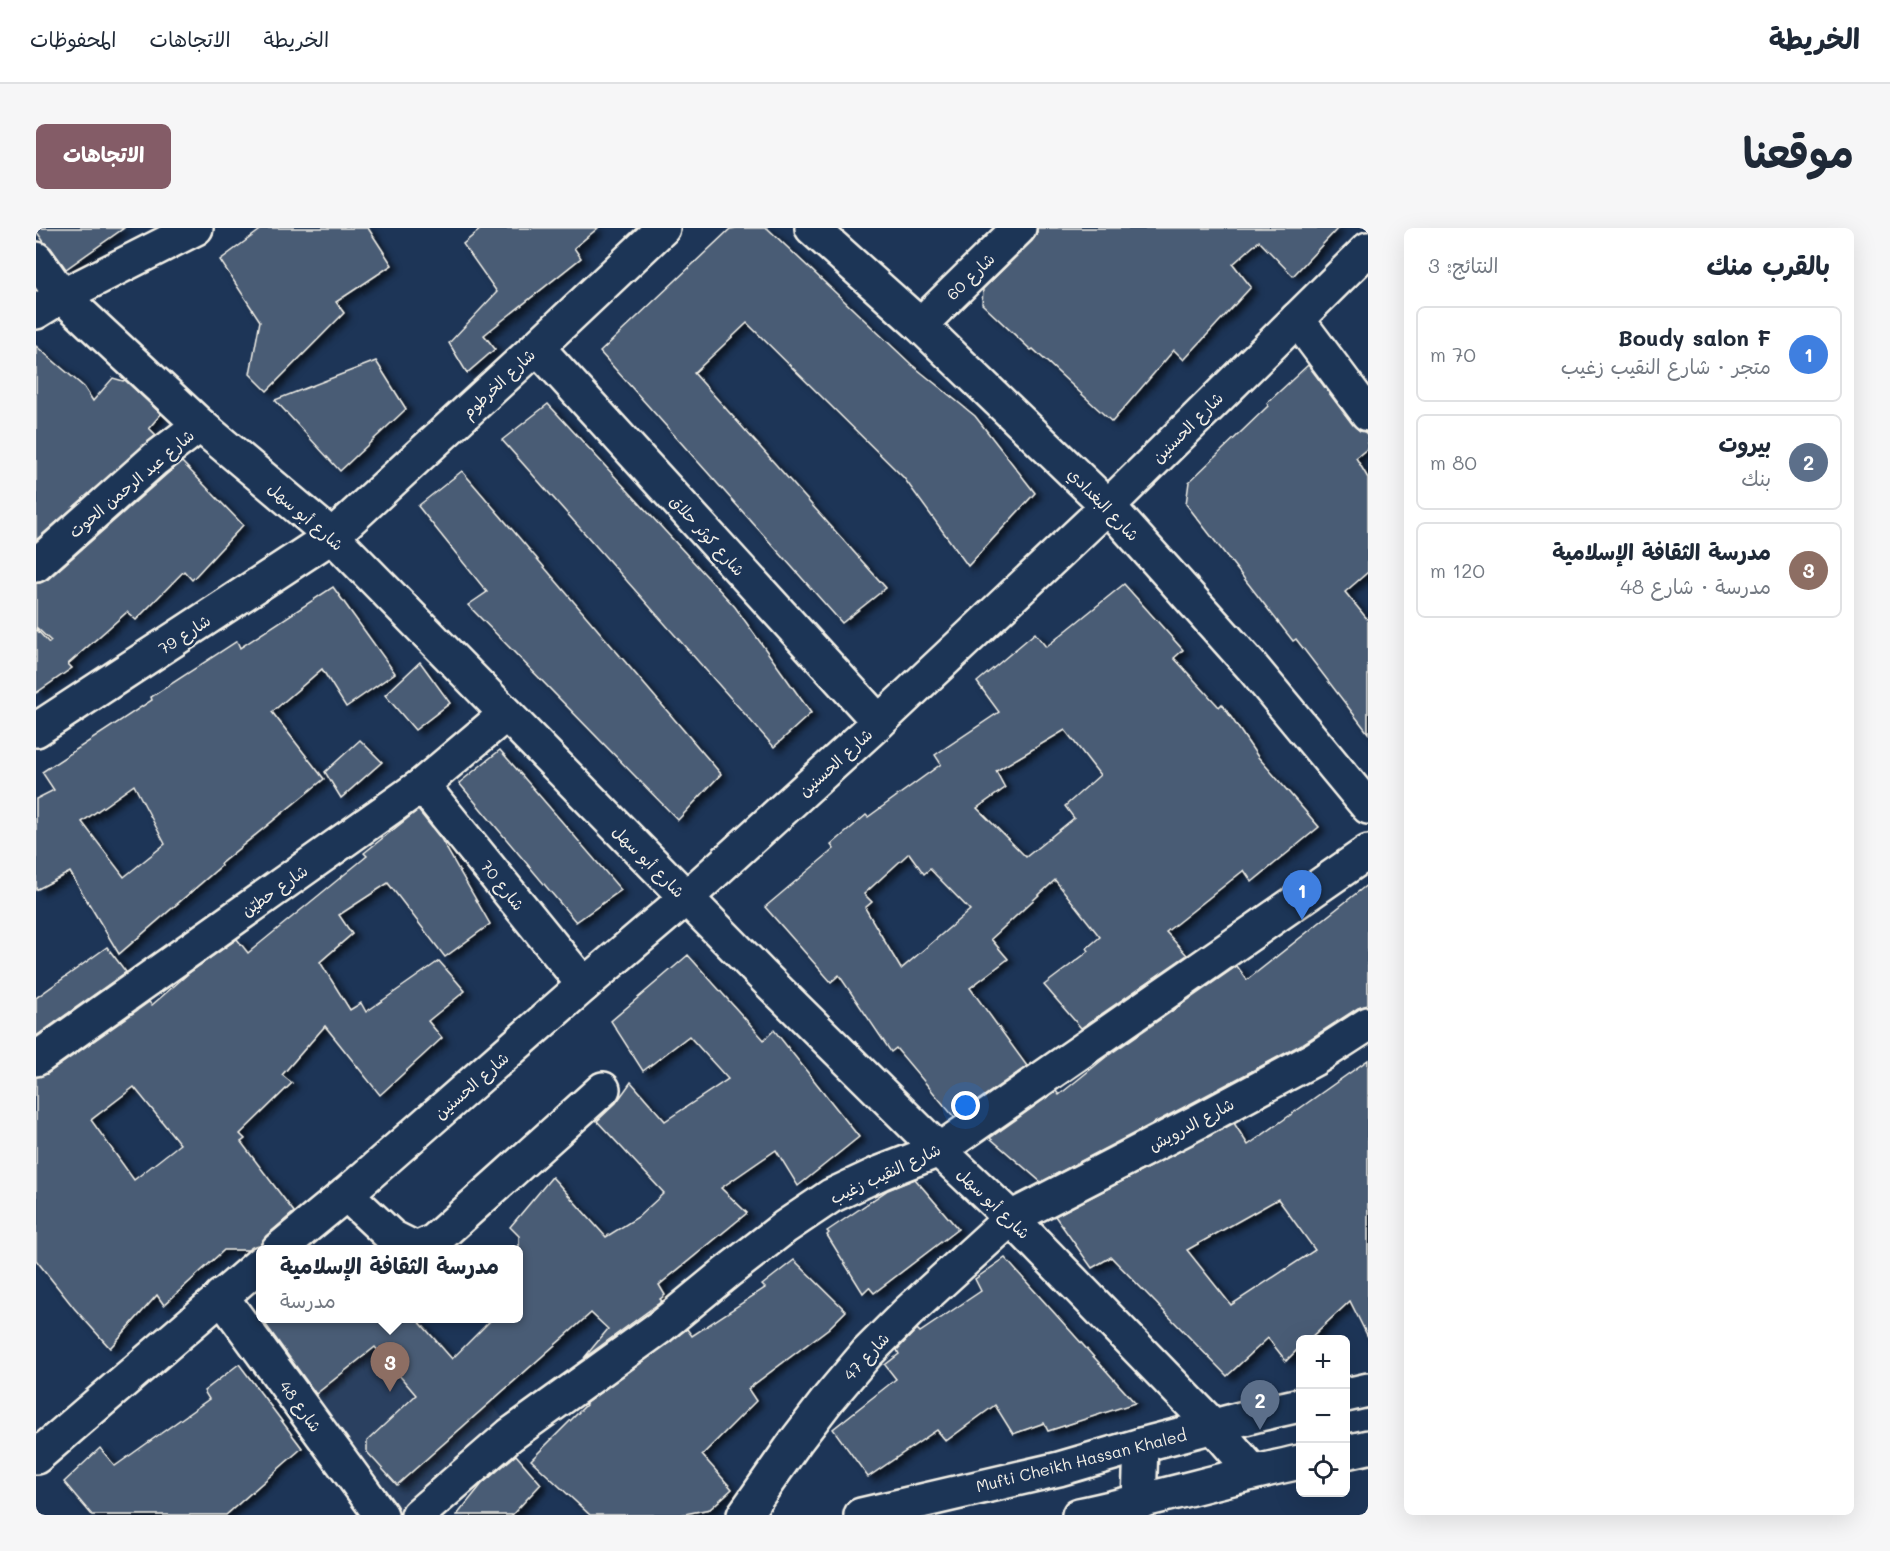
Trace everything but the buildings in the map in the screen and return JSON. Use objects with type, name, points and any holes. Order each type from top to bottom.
[{"type":"street","points":[[49,304],[196,228]]},
{"type":"street","name":"شارع الخرطوم","points":[[332,536],[663,228]]},
{"type":"street","name":"شارع البغدادي","points":[[812,228],[920,325],[1108,506],[1252,667],[1368,807]]},
{"type":"street","name":"شارع 60","points":[[920,325],[1019,228]]},
{"type":"street","name":"شارع الحسنين","points":[[284,1245],[346,1194],[686,898],[879,722],[1108,506],[1368,249]]},
{"type":"street","name":"شارع أبو سهل","points":[[36,259],[49,304],[200,425],[332,536],[686,898],[939,1150],[1011,1218],[1214,1427],[1253,1472]]},
{"type":"street","points":[[1297,319],[1368,414]]},
{"type":"street","name":"شارع كوثر حلاق","points":[[537,347],[879,722]]},
{"type":"street","name":"شارع عبد الرحمن الحوت","points":[[36,565],[156,459],[200,425]]},
{"type":"street","name":"شارع 79","points":[[36,730],[332,536]]},
{"type":"street","name":"شارع حطيّن","points":[[36,1059],[422,785],[506,714]]},
{"type":"street","name":"شارع 70","points":[[422,785],[584,985]]},
{"type":"street","name":"شارع النقيب زغيب","points":[[418,1515],[510,1435],[660,1327],[785,1227],[831,1196],[880,1173],[939,1150],[1368,852]]},
{"type":"street","name":"شارع الدرويش","points":[[1011,1218],[1314,1059],[1368,1024]]},
{"type":"street","points":[[425,1245],[434,1241],[603,1089]]},
{"type":"street","points":[[346,1194],[392,1237],[408,1245]]},
{"type":"street","name":"شارع 47","points":[[744,1515],[796,1440],[867,1353],[908,1312],[1011,1218]]},
{"type":"street","points":[[36,1457],[256,1267]]},
{"type":"street","name":"شارع 48","points":[[221,1296],[381,1515]]},
{"type":"street","points":[[1350,1394],[1368,1390]]},
{"type":"street","name":"Mufti Cheikh Hassan Khaled","points":[[861,1515],[1059,1469],[1141,1445],[1296,1406]]},
{"type":"street","points":[[1134,1509],[1141,1445]]},
{"type":"street","points":[[1350,1451],[1368,1447]]},
{"type":"street","points":[[1079,1515],[1134,1509],[1253,1472],[1296,1463]]},
{"type":"shaded area","points":[[316,1323],[423,1323],[508,1424],[407,1515],[392,1515],[274,1360]]},
{"type":"place","name":"Boudy salon F","points":[[1302,920]]},
{"type":"place","name":"مدرسة الثقافة الإسلامية","points":[[390,1392]]},
{"type":"place","name":"بيروت","points":[[1260,1430]]}]
